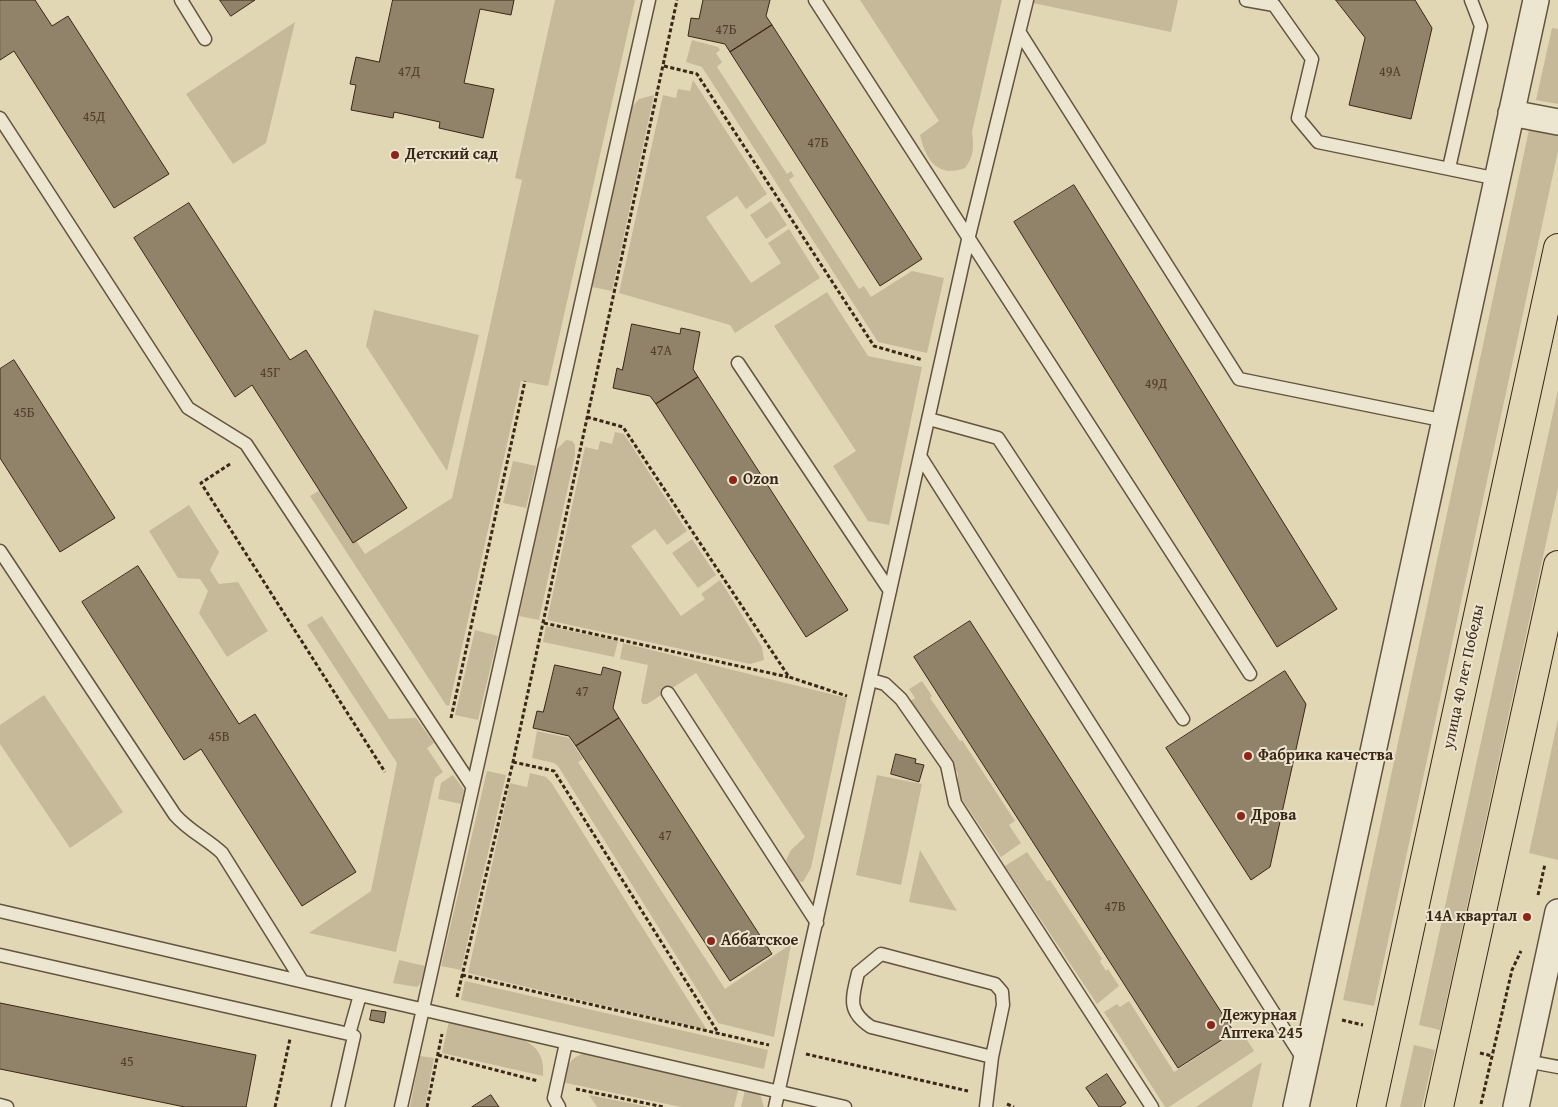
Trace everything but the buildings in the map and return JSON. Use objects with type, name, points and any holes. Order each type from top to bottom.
[{"type":"main road","name":"улица 40 лет Победы","points":[[1371,1107],[1558,248]]},
{"type":"main road","points":[[1439,1107],[1558,565]]},
{"type":"street","points":[[1296,1107],[1536,0]]},
{"type":"street","points":[[1511,112],[1558,122]]},
{"type":"street","points":[[1516,1107],[1526,1061],[1547,908]]},
{"type":"lane","points":[[181,0],[205,39]]},
{"type":"lane","points":[[401,1107],[421,1010],[649,0]]},
{"type":"lane","points":[[814,0],[1250,674]]},
{"type":"lane","points":[[775,1107],[968,240],[1027,0]]},
{"type":"lane","points":[[1246,0],[1274,5],[1312,59],[1298,118],[1318,142],[1498,178]]},
{"type":"lane","points":[[1449,168],[1480,26],[1471,0]]},
{"type":"lane","points":[[1020,33],[1239,379],[1446,421]]},
{"type":"lane","points":[[0,118],[188,408],[246,444],[472,786]]},
{"type":"lane","points":[[738,363],[890,591]]},
{"type":"lane","points":[[928,419],[998,438],[1183,719]]},
{"type":"lane","points":[[920,456],[1306,1064]]},
{"type":"lane","points":[[0,550],[175,815],[184,826],[209,841],[222,853],[302,981]]},
{"type":"lane","points":[[871,680],[885,684],[901,699],[947,765],[955,803],[1152,1107]]},
{"type":"lane","points":[[668,693],[817,922]]},
{"type":"lane","points":[[0,911],[845,1107]]},
{"type":"lane","points":[[987,1101],[992,1057],[1003,1005],[1002,992],[995,984],[881,954],[858,973],[853,1005],[858,1018],[871,1027],[992,1057]]},
{"type":"lane","points":[[0,955],[354,1036],[338,1107]]},
{"type":"lane","points":[[349,1034],[360,995]]},
{"type":"lane","points":[[559,1107],[554,1098],[566,1043]]},
{"type":"lane","points":[[1526,1061],[1558,1067]]},
{"type":"lane","points":[[0,1105],[8,1107]]},
{"type":"path","points":[[427,1107],[449,1016],[462,975],[513,762],[677,0]]},
{"type":"path","points":[[664,66],[697,74],[874,346],[929,362]]},
{"type":"path","points":[[445,744],[525,381]]},
{"type":"path","points":[[587,417],[623,427],[789,677]]},
{"type":"path","points":[[230,464],[201,483],[385,772]]},
{"type":"path","points":[[544,622],[789,677],[850,697]]},
{"type":"path","points":[[513,762],[554,771],[718,1034]]},
{"type":"path","points":[[1545,864],[1547,908]]},
{"type":"path","points":[[1481,1104],[1512,970],[1523,947]]},
{"type":"path","points":[[462,975],[774,1046]]},
{"type":"path","points":[[275,1107],[290,1036]]},
{"type":"path","points":[[1480,1053],[1492,1056]]},
{"type":"path","points":[[805,1054],[987,1101]]},
{"type":"shaded area","points":[[555,0],[635,0],[548,386],[521,381],[449,706],[446,705],[310,496],[322,489],[365,554],[452,498],[522,180],[515,178]]},
{"type":"shaded area","points":[[860,0],[1002,0],[972,132],[972,155],[965,168],[947,171],[934,165],[929,159],[920,135],[939,121]]},
{"type":"shaded area","points":[[1034,0],[1178,0],[1171,32],[1033,3]]},
{"type":"shaded area","points":[[295,22],[266,143],[233,164],[186,94]]},
{"type":"shaded area","points":[[1552,28],[1558,29],[1558,104],[1536,100]]},
{"type":"shaded area","points":[[692,40],[718,47],[720,50],[716,53],[722,62],[717,67],[787,174],[791,171],[794,176],[789,180],[859,289],[864,286],[871,297],[912,271],[944,278],[927,353],[878,342],[702,67],[686,62]]},
{"type":"shaded area","points":[[693,80],[767,194],[746,209],[737,196],[706,217],[751,283],[781,263],[768,243],[789,229],[820,278],[735,333],[730,325],[619,293],[663,95],[676,98],[678,89],[690,91]]},
{"type":"shaded area","points":[[654,95],[612,291],[592,287],[630,109],[639,99]]},
{"type":"shaded area","points":[[1530,125],[1558,131],[1558,151],[1374,1006],[1343,1000]]},
{"type":"shaded area","points":[[771,201],[787,225],[766,239],[750,215]]},
{"type":"shaded area","points":[[827,292],[868,356],[922,367],[889,525],[868,521],[833,466],[856,451],[774,326]]},
{"type":"shaded area","points":[[374,310],[479,335],[447,471],[366,346]]},
{"type":"shaded area","points":[[1558,390],[1558,488],[1440,1030],[1419,1025]]},
{"type":"shaded area","points":[[615,432],[624,434],[687,531],[667,545],[655,529],[631,546],[681,616],[705,599],[701,594],[720,580],[762,647],[764,660],[750,664],[547,620],[585,447],[598,450],[600,441],[612,444]]},
{"type":"shaded area","points":[[566,440],[572,441],[575,445],[575,455],[539,620],[519,616],[555,451]]},
{"type":"shaded area","points":[[513,461],[536,466],[526,508],[503,503]]},
{"type":"shaded area","points":[[189,505],[219,552],[210,570],[219,584],[238,582],[268,631],[227,657],[199,613],[208,591],[200,579],[178,578],[149,531]]},
{"type":"shaded area","points":[[692,539],[716,575],[698,588],[672,553]]},
{"type":"shaded area","points":[[322,616],[389,719],[416,718],[434,743],[427,748],[443,772],[435,778],[396,952],[309,933],[371,891],[397,763],[307,625]]},
{"type":"shaded area","points":[[546,626],[618,641],[614,657],[543,642]]},
{"type":"shaded area","points":[[475,630],[498,636],[478,720],[455,715]]},
{"type":"shaded area","points":[[623,643],[847,698],[811,868],[803,882],[797,881],[786,860],[791,850],[805,837],[696,673],[647,704],[643,704],[641,701],[648,665],[620,659]]},
{"type":"shaded area","points":[[922,681],[932,696],[930,698],[960,741],[962,740],[1015,821],[1009,825],[1021,843],[1001,857],[957,792],[958,773],[909,702],[915,698],[909,689]]},
{"type":"shaded area","points":[[44,695],[123,812],[70,848],[0,744],[0,725]]},
{"type":"shaded area","points":[[1558,719],[1558,860],[1529,853]]},
{"type":"shaded area","points":[[537,731],[569,738],[583,759],[578,762],[725,989],[791,944],[774,1037],[718,1023],[558,766],[554,763],[532,758]]},
{"type":"shaded area","points":[[487,771],[506,775],[461,970],[441,966]]},
{"type":"shaded area","points":[[530,773],[546,777],[551,782],[707,1030],[468,973],[510,783],[527,787]]},
{"type":"shaded area","points":[[453,775],[464,790],[461,804],[438,799],[441,783]]},
{"type":"shaded area","points":[[877,775],[922,784],[901,885],[856,875]]},
{"type":"shaded area","points":[[920,850],[957,911],[909,902]]},
{"type":"shaded area","points":[[1027,852],[1047,881],[1050,880],[1102,959],[1100,961],[1106,971],[1108,969],[1119,986],[1097,1004],[1005,866]]},
{"type":"shaded area","points":[[399,960],[425,966],[421,983],[417,987],[393,983]]},
{"type":"shaded area","points":[[465,981],[768,1050],[764,1069],[461,1000]]},
{"type":"shaded area","points":[[1129,1001],[1174,1072],[1240,1029],[1254,1051],[1169,1107],[1165,1107],[1104,1012],[1117,1004],[1120,1007]]},
{"type":"shaded area","points":[[449,1021],[514,1037],[530,1044],[540,1056],[543,1065],[543,1076],[442,1053]]},
{"type":"shaded area","points":[[1414,1045],[1435,1050],[1422,1107],[1400,1107]]},
{"type":"shaded area","points":[[587,1053],[739,1087],[734,1107],[681,1107],[561,1082],[567,1067],[573,1059]]},
{"type":"shaded area","points":[[420,1056],[434,1058],[425,1107],[410,1107]]},
{"type":"shaded area","points":[[1262,1062],[1252,1107],[1196,1107]]},
{"type":"shaded area","points":[[745,1090],[760,1094],[764,1107],[741,1107]]},
{"type":"shaded area","points":[[589,1095],[650,1107],[597,1107]]},
{"type":"place","name":"Детский сад","points":[[395,155]]},
{"type":"place","name":"Ozon","points":[[733,480]]},
{"type":"place","name":"Фабрика качества","points":[[1248,756]]},
{"type":"place","name":"Дрова","points":[[1241,816]]},
{"type":"place","name":"14А квартал","points":[[1527,917]]},
{"type":"place","name":"Аббатское","points":[[711,941]]},
{"type":"place","name":"Дежурная Аптека 245","points":[[1211,1025]]}]
